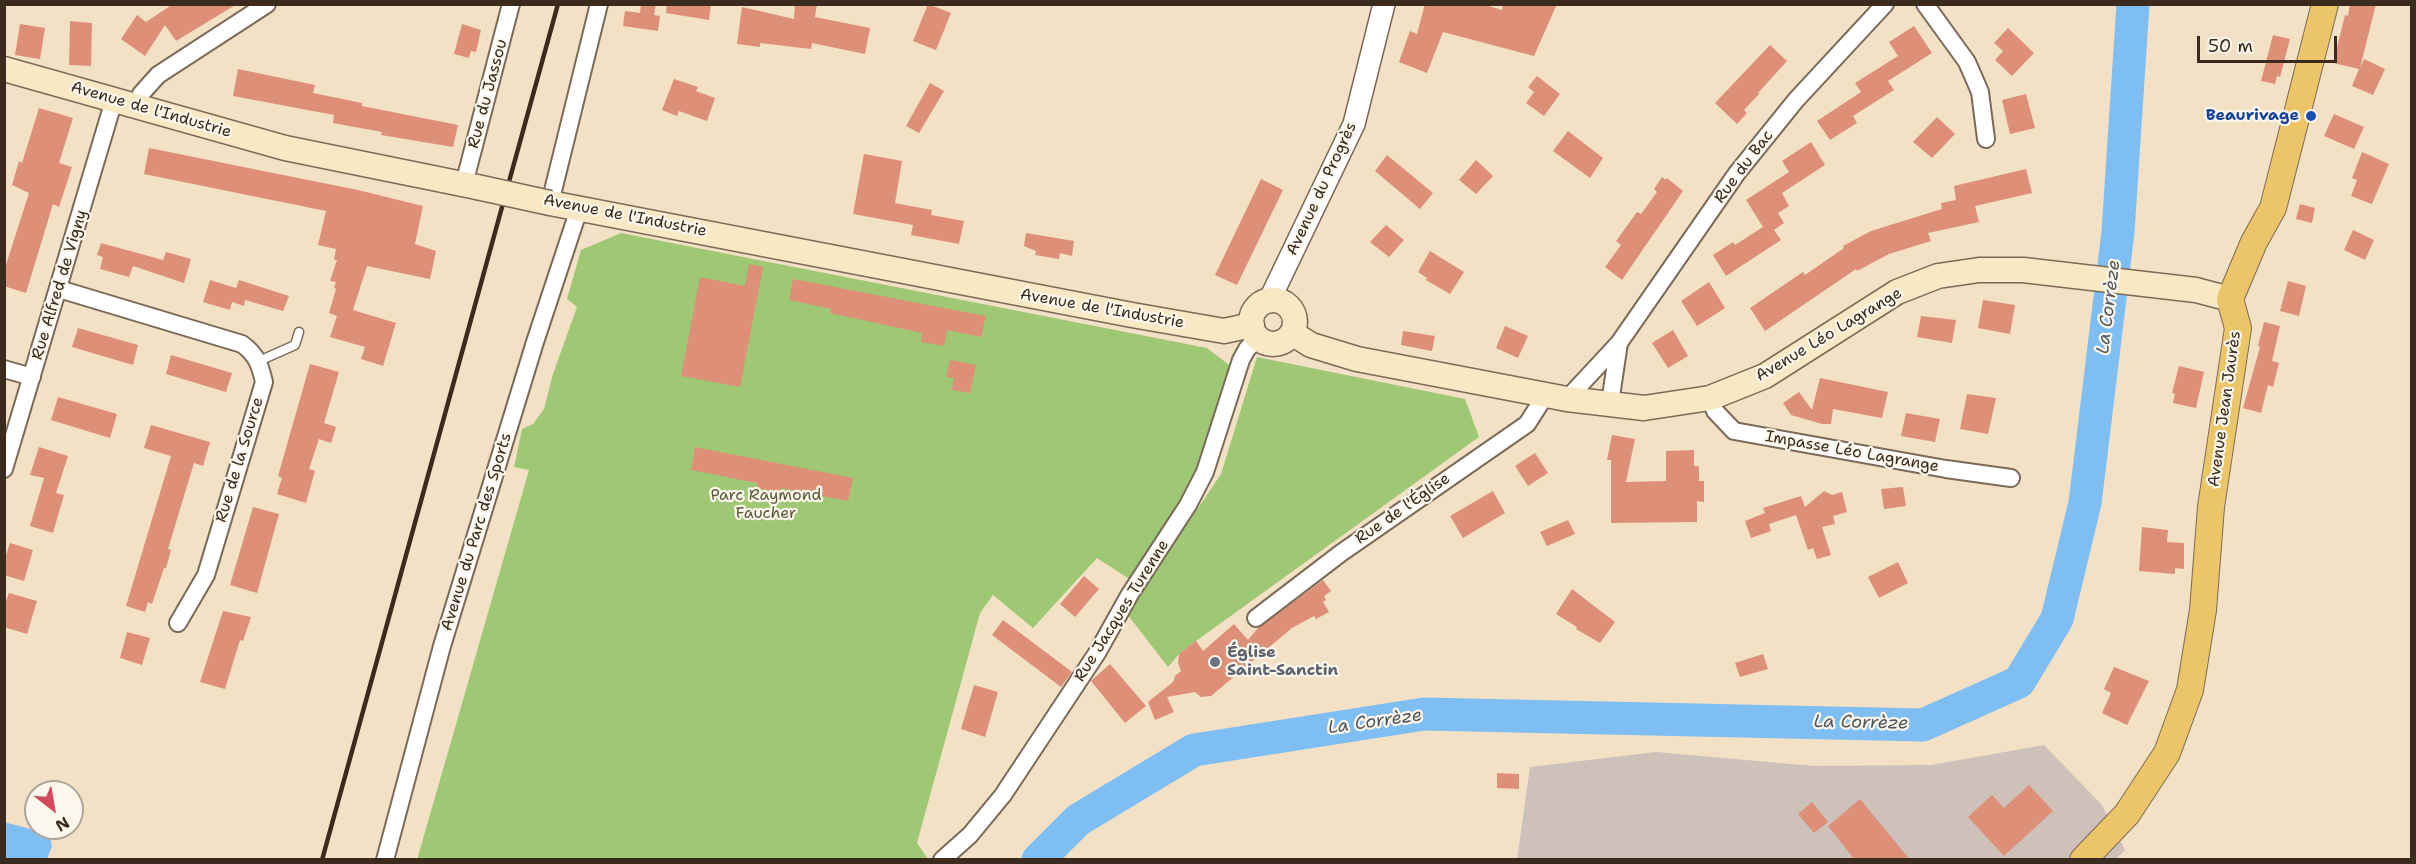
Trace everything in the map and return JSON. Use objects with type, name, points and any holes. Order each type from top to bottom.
[{"type":"main road","points":[[2230,299],[2254,242],[2273,208],[2325,4]]},
{"type":"main road","name":"Avenue de l'Industrie","points":[[4,69],[285,148],[579,209],[644,219],[1132,315],[1224,331],[1255,331]]},
{"type":"main road","name":"Avenue Léo Lagrange","points":[[1292,333],[1311,345],[1357,359],[1556,397],[1644,408],[1710,398],[1765,376],[1897,292],[1938,276],[1979,270],[2023,270],[2196,290],[2230,299]]},
{"type":"main road","name":"Avenue Jean Jaurès","points":[[2083,860],[2127,814],[2167,753],[2190,690],[2203,610],[2211,507],[2238,328],[2230,299]]},
{"type":"main road","points":[[1269,301],[1276,301],[1289,307],[1295,320],[1292,333],[1276,344],[1263,342],[1255,331],[1254,312],[1263,303],[1269,301]]},
{"type":"street","points":[[125,103],[141,94],[158,75],[267,4]]},
{"type":"street","name":"Rue du Jassou","points":[[470,186],[511,4]]},
{"type":"street","points":[[550,202],[599,4]]},
{"type":"street","name":"Avenue du Progrès","points":[[1269,301],[1354,124],[1384,4]]},
{"type":"street","name":"Rue du Bac","points":[[1556,397],[1619,343],[1737,173],[1796,100],[1884,4]]},
{"type":"street","points":[[1925,4],[1967,62],[1980,92],[1986,139]]},
{"type":"street","name":"Rue Alfred de Vigny","points":[[4,469],[58,289],[125,103]]},
{"type":"street","name":"Avenue du Parc des Sports","points":[[385,860],[442,646],[535,342],[579,209]]},
{"type":"street","points":[[58,289],[242,344],[253,352],[259,361]]},
{"type":"street","name":"Rue Jacques Turenne","points":[[942,860],[970,835],[1003,795],[1097,653],[1130,594],[1188,506],[1205,472],[1241,360],[1255,331]]},
{"type":"street","name":"Rue du Bac","points":[[1610,403],[1619,343]]},
{"type":"street","name":"Rue de la Source","points":[[178,623],[206,575],[264,382],[259,361]]},
{"type":"street","points":[[4,369],[32,377]]},
{"type":"street","name":"Rue de l'Église","points":[[1256,618],[1341,553],[1527,424],[1556,397]]},
{"type":"street","name":"Impasse Léo Lagrange","points":[[1710,398],[1715,411],[1734,432],[2011,478]]},
{"type":"lane","points":[[259,361],[295,345],[299,332]]},
{"type":"shaded area","points":[[2044,745],[2102,805],[2125,850],[2115,860],[1517,860],[1530,767],[1656,752],[1814,766],[1931,765]]},
{"type":"green space","name":"Parc Raymond Faucher","points":[[621,233],[1207,348],[1237,371],[1205,472],[1137,584],[1097,558],[1033,628],[993,595],[980,613],[917,843],[928,859],[417,860],[529,470],[514,467],[522,429],[533,424],[544,409],[553,374],[577,307],[567,299],[581,250]]},
{"type":"green space","points":[[1257,357],[1465,399],[1479,437],[1196,641],[1179,654],[1168,667],[1127,614],[1221,474]]},
{"type":"water","points":[[4,822],[24,827],[24,840],[50,840],[52,846],[47,859],[5,859]]},
{"type":"building","points":[[173,4],[237,4],[176,41],[165,25],[145,56],[121,39],[137,15],[146,22]]},
{"type":"building","points":[[641,4],[656,4],[654,15],[660,16],[658,31],[623,26],[625,11],[640,13]]},
{"type":"building","points":[[667,4],[711,4],[709,20],[666,13]]},
{"type":"building","points":[[795,4],[817,4],[815,17],[870,28],[865,54],[812,43],[811,49],[760,43],[760,47],[737,44],[742,7],[794,19]]},
{"type":"building","points":[[928,4],[951,13],[936,50],[913,41]]},
{"type":"building","points":[[1425,4],[1482,4],[1502,10],[1503,4],[1557,4],[1534,56],[1443,32],[1427,73],[1399,62],[1410,31],[1417,34]]},
{"type":"building","points":[[2350,4],[2376,4],[2360,68],[2364,59],[2385,69],[2373,95],[2352,86],[2359,69],[2333,63]]},
{"type":"building","points":[[70,21],[92,23],[91,66],[69,65]]},
{"type":"building","points":[[20,24],[45,28],[40,59],[15,55]]},
{"type":"building","points":[[462,24],[481,30],[476,52],[471,51],[469,58],[454,54]]},
{"type":"building","points":[[1914,26],[1932,53],[1888,81],[1894,90],[1853,116],[1857,123],[1830,140],[1817,121],[1861,92],[1855,83],[1898,56],[1889,42]]},
{"type":"building","points":[[2008,28],[2034,53],[2012,76],[1995,60],[2003,51],[1994,43]]},
{"type":"building","points":[[2273,35],[2290,39],[2280,77],[2277,76],[2275,84],[2261,81]]},
{"type":"building","points":[[1770,45],[1787,61],[1744,110],[1747,113],[1737,124],[1715,103]]},
{"type":"building","points":[[238,69],[315,85],[313,93],[362,103],[362,106],[458,125],[453,147],[381,135],[382,132],[333,123],[334,115],[233,96]]},
{"type":"building","points":[[1537,76],[1560,94],[1544,116],[1526,103],[1534,92],[1528,87]]},
{"type":"building","points":[[674,79],[698,87],[696,91],[715,98],[707,121],[679,111],[677,116],[662,110]]},
{"type":"building","points":[[930,83],[944,91],[919,133],[906,126]]},
{"type":"building","points":[[2026,94],[2035,128],[2010,134],[2002,100]]},
{"type":"building","points":[[39,108],[73,118],[59,163],[72,167],[59,207],[53,204],[26,293],[4,286],[4,271],[29,193],[12,185],[19,161],[22,163]]},
{"type":"building","points":[[2334,114],[2364,127],[2354,149],[2324,136]]},
{"type":"building","points":[[1937,117],[1955,134],[1932,158],[1913,142]]},
{"type":"building","points":[[1568,131],[1603,158],[1590,178],[1553,151]]},
{"type":"building","points":[[1811,142],[1825,165],[1782,193],[1789,206],[1778,213],[1784,223],[1774,230],[1781,240],[1726,276],[1713,255],[1733,242],[1735,245],[1763,227],[1746,200],[1789,172],[1782,161]]},
{"type":"building","points":[[149,148],[358,190],[423,206],[415,244],[436,251],[430,279],[367,266],[353,310],[396,323],[383,366],[361,359],[365,347],[330,337],[337,316],[329,313],[336,289],[334,288],[336,282],[330,281],[337,260],[334,260],[336,249],[318,245],[326,211],[144,174]]},
{"type":"building","points":[[2362,152],[2389,164],[2372,204],[2351,196],[2357,180],[2352,178]]},
{"type":"building","points":[[864,154],[902,161],[895,203],[932,210],[931,215],[964,221],[959,244],[911,235],[913,225],[853,214]]},
{"type":"building","points":[[1387,155],[1433,193],[1420,209],[1375,171]]},
{"type":"building","points":[[1476,160],[1493,176],[1476,194],[1459,180]]},
{"type":"building","points":[[2026,169],[2032,193],[1975,206],[1979,222],[1928,233],[1931,241],[1889,254],[1857,271],[1856,269],[1765,331],[1750,308],[1803,272],[1805,275],[1844,248],[1843,246],[1871,231],[1942,209],[1941,203],[1956,200],[1954,186]]},
{"type":"building","points":[[1662,177],[1666,180],[1667,178],[1683,191],[1622,280],[1605,267],[1621,245],[1616,241],[1637,212],[1641,214],[1657,192],[1654,189]]},
{"type":"building","points":[[1261,179],[1283,190],[1237,285],[1215,275]]},
{"type":"building","points":[[2300,204],[2315,208],[2312,223],[2296,219]]},
{"type":"building","points":[[1386,225],[1404,240],[1389,257],[1370,242]]},
{"type":"building","points":[[2353,230],[2374,240],[2365,260],[2344,250]]},
{"type":"building","points":[[1026,233],[1074,241],[1072,256],[1060,253],[1059,259],[1035,255],[1036,251],[1024,246]]},
{"type":"building","points":[[101,243],[163,260],[166,252],[191,259],[184,283],[133,266],[129,277],[100,269],[103,257],[97,255]]},
{"type":"building","points":[[1430,251],[1464,272],[1450,294],[1426,280],[1427,278],[1418,272]]},
{"type":"building","points":[[749,264],[763,267],[740,387],[681,376],[700,277],[745,286]]},
{"type":"building","points":[[793,279],[986,316],[981,337],[947,330],[944,346],[921,342],[922,333],[830,313],[831,309],[789,300]]},
{"type":"building","points":[[210,280],[236,288],[239,280],[289,296],[283,311],[245,300],[244,306],[232,302],[230,310],[203,302]]},
{"type":"building","points":[[2288,281],[2306,286],[2299,316],[2280,311]]},
{"type":"building","points":[[1709,282],[1725,308],[1697,326],[1681,301]]},
{"type":"building","points":[[1983,300],[2015,305],[2010,334],[1978,328]]},
{"type":"building","points":[[1921,316],[1956,320],[1952,343],[1917,337]]},
{"type":"building","points":[[2264,322],[2280,326],[2272,361],[2279,363],[2273,387],[2268,385],[2261,413],[2243,408],[2260,347],[2258,346]]},
{"type":"building","points":[[1505,326],[1528,336],[1518,358],[1496,348]]},
{"type":"building","points":[[78,328],[138,345],[133,365],[72,347]]},
{"type":"building","points":[[1673,330],[1688,356],[1668,368],[1652,343]]},
{"type":"building","points":[[1403,331],[1435,336],[1432,351],[1401,345]]},
{"type":"building","points":[[171,355],[232,373],[226,392],[166,374]]},
{"type":"building","points":[[950,360],[976,365],[970,393],[952,390],[954,378],[946,377]]},
{"type":"building","points":[[310,364],[339,372],[324,423],[336,427],[331,443],[319,439],[309,469],[315,471],[306,503],[277,494],[282,478],[278,476]]},
{"type":"building","points":[[2179,366],[2204,372],[2196,408],[2173,403],[2175,394],[2172,393]]},
{"type":"building","points":[[1820,378],[1888,392],[1882,418],[1833,409],[1831,424],[1822,424],[1791,415],[1783,403],[1799,392],[1812,410]]},
{"type":"building","points":[[1967,394],[1996,398],[1988,434],[1960,429]]},
{"type":"building","points":[[58,397],[117,414],[110,438],[51,420]]},
{"type":"building","points":[[1906,413],[1940,419],[1935,442],[1901,436]]},
{"type":"building","points":[[151,425],[210,442],[203,466],[194,463],[168,549],[171,550],[166,568],[164,568],[152,604],[148,602],[145,612],[126,606],[171,456],[144,448]]},
{"type":"building","points":[[1612,435],[1635,439],[1626,482],[1666,481],[1666,451],[1694,450],[1694,466],[1699,466],[1699,481],[1704,481],[1704,502],[1697,501],[1697,522],[1611,523],[1611,460],[1607,460]]},
{"type":"building","points":[[39,447],[68,456],[56,493],[64,495],[53,533],[30,526],[44,478],[30,475]]},
{"type":"building","points":[[695,447],[853,478],[848,501],[781,488],[780,492],[757,488],[757,483],[691,470]]},
{"type":"building","points":[[1535,453],[1548,473],[1528,486],[1515,466]]},
{"type":"building","points":[[1903,487],[1906,506],[1884,509],[1881,489]]},
{"type":"building","points":[[1493,491],[1505,513],[1463,538],[1450,516]]},
{"type":"building","points":[[1824,491],[1832,495],[1842,492],[1847,512],[1833,516],[1835,524],[1822,527],[1831,555],[1817,559],[1813,548],[1808,550],[1796,515],[1769,524],[1768,521],[1771,531],[1751,538],[1745,521],[1765,513],[1763,508],[1801,496],[1805,507]]},
{"type":"building","points":[[253,507],[279,514],[257,593],[230,585]]},
{"type":"building","points":[[1568,520],[1575,534],[1547,546],[1540,532]]},
{"type":"building","points":[[2142,527],[2168,530],[2167,542],[2184,543],[2184,569],[2175,568],[2175,574],[2139,571]]},
{"type":"building","points":[[10,543],[33,550],[24,581],[4,575],[4,561]]},
{"type":"building","points":[[1898,562],[1908,583],[1879,598],[1868,577]]},
{"type":"building","points":[[1084,576],[1099,589],[1075,617],[1060,604]]},
{"type":"building","points":[[1323,580],[1331,591],[1324,596],[1326,600],[1323,602],[1329,612],[1316,619],[1314,616],[1292,628],[1211,696],[1201,697],[1195,692],[1167,697],[1174,712],[1155,720],[1148,702],[1173,682],[1175,676],[1181,671],[1178,663],[1179,654],[1196,641],[1203,651],[1234,624],[1248,640],[1258,628]]},
{"type":"building","points":[[1572,589],[1615,622],[1600,643],[1556,614]]},
{"type":"building","points":[[9,593],[37,601],[27,634],[4,627],[4,607]]},
{"type":"building","points":[[223,611],[251,617],[243,641],[240,640],[225,689],[200,682]]},
{"type":"building","points":[[1003,620],[1072,672],[1061,687],[992,635]]},
{"type":"building","points":[[127,632],[150,638],[142,665],[120,658]]},
{"type":"building","points":[[1763,654],[1768,669],[1740,677],[1735,663]]},
{"type":"building","points":[[1110,664],[1146,706],[1125,723],[1091,681]]},
{"type":"building","points":[[2114,667],[2149,681],[2127,725],[2102,713],[2111,693],[2104,689]]},
{"type":"building","points":[[974,685],[998,692],[985,737],[961,729]]},
{"type":"building","points":[[1497,773],[1519,774],[1519,789],[1497,788]]},
{"type":"building","points":[[2029,785],[2053,811],[2004,856],[1968,817],[1992,795],[2004,808]]},
{"type":"building","points":[[1860,799],[1910,860],[1855,860],[1828,826]]},
{"type":"building","points":[[1812,802],[1828,822],[1814,833],[1798,814]]},
{"type":"waterway","name":"La Corrèze","points":[[1038,860],[1078,820],[1194,750],[1424,714],[1923,725],[2019,682],[2057,619],[2085,503],[2118,232],[2133,4]]},
{"type":"railway","points":[[322,860],[558,4]]},
{"type":"place","name":"Beaurivage","points":[[2311,116]]},
{"type":"place","name":"Église Saint-Sanctin","points":[[1215,662]]}]
